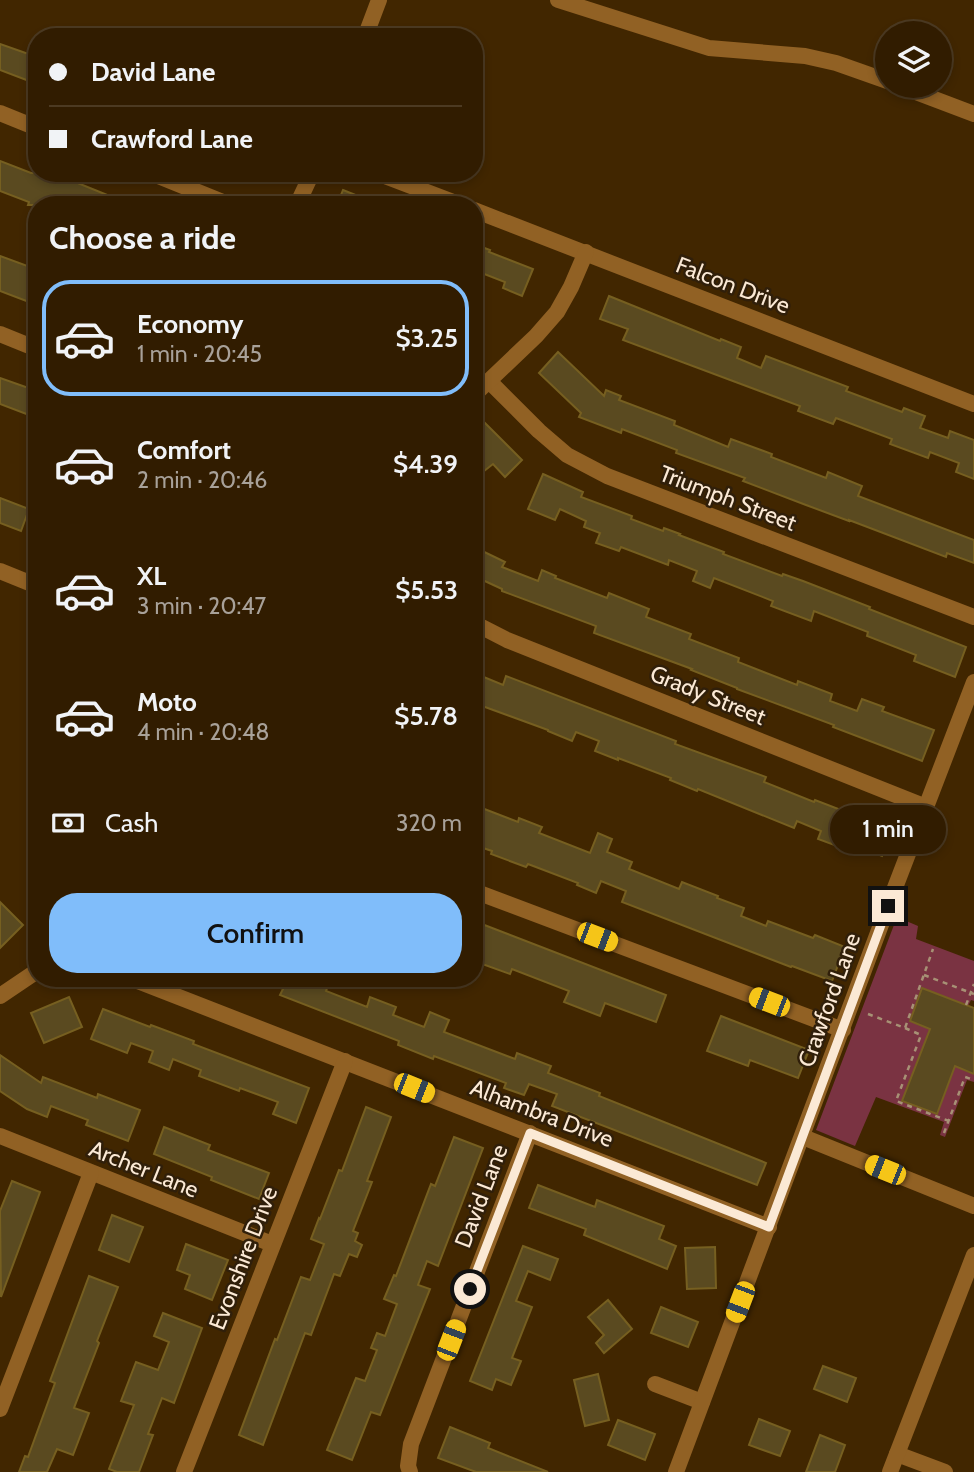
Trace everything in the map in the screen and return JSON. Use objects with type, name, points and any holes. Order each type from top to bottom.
[{"type":"street","points":[[368,28],[379,0]]},
{"type":"street","points":[[558,0],[709,48],[805,56],[836,63],[875,77]]},
{"type":"street","points":[[932,98],[974,114]]},
{"type":"street","points":[[0,113],[28,124]]},
{"type":"street","points":[[173,182],[208,196]]},
{"type":"street","points":[[401,182],[437,196]]},
{"type":"street","name":"Falcon Drive","points":[[483,213],[974,404]]},
{"type":"street","points":[[483,388],[537,336],[557,312],[571,288],[586,252]]},
{"type":"street","points":[[0,334],[28,345]]},
{"type":"street","name":"Triumph Street","points":[[490,382],[539,432],[567,455],[607,476],[974,617]]},
{"type":"street","points":[[0,571],[28,582]]},
{"type":"street","name":"Grady Street","points":[[483,628],[507,640],[926,807]]},
{"type":"street","name":"Crawford Lane","points":[[803,1137],[974,682]]},
{"type":"street","points":[[483,894],[843,1030]]},
{"type":"street","points":[[0,996],[28,977]]},
{"type":"street","name":"Alhambra Drive","points":[[153,987],[769,1227]]},
{"type":"street","name":"Evonshire Drive","points":[[184,1472],[345,1061]]},
{"type":"street","name":"David Lane","points":[[410,1472],[408,1466],[411,1444],[530,1133]]},
{"type":"street","name":"Archer Lane","points":[[0,1136],[272,1244]]},
{"type":"street","points":[[676,1472],[803,1137],[974,1206]]},
{"type":"street","points":[[0,1409],[91,1172]]},
{"type":"street","points":[[890,1472],[974,1255]]},
{"type":"street","points":[[655,1384],[702,1402]]},
{"type":"street","points":[[897,1454],[945,1472]]},
{"type":"path","points":[[905,1028],[933,949]]},
{"type":"path","points":[[924,975],[972,993]]},
{"type":"path","points":[[966,1005],[974,984]]},
{"type":"path","points":[[868,1014],[921,1035],[896,1101],[948,1121]]},
{"type":"path","points":[[944,1133],[965,1077],[974,1080]]},
{"type":"shaded area","points":[[897,917],[918,926],[916,939],[974,961],[974,1001],[971,1000],[968,1006],[923,989],[910,1021],[930,1029],[902,1101],[936,1114],[955,1066],[974,1074],[974,1082],[967,1080],[945,1137],[940,1135],[944,1122],[876,1097],[855,1146],[816,1130]]},
{"type":"building","points":[[0,44],[28,54],[28,81],[0,70]]},
{"type":"building","points":[[0,161],[28,172],[28,182],[75,182],[110,196],[28,196],[28,202],[0,191]]},
{"type":"building","points":[[343,190],[358,196],[341,196]]},
{"type":"building","points":[[483,247],[533,269],[522,296],[503,288],[505,282],[483,273]]},
{"type":"building","points":[[0,256],[28,266],[28,302],[0,291]]},
{"type":"building","points":[[609,296],[741,347],[737,358],[761,368],[766,356],[848,387],[846,391],[902,412],[904,408],[925,416],[920,428],[948,438],[950,431],[974,440],[974,479],[956,472],[959,463],[930,452],[928,458],[890,444],[892,439],[836,418],[833,424],[798,411],[800,406],[623,340],[628,329],[600,319]]},
{"type":"building","points":[[558,352],[604,396],[606,390],[621,396],[619,400],[675,421],[674,425],[728,447],[731,439],[826,478],[828,472],[862,486],[858,496],[974,540],[974,563],[947,553],[946,557],[743,481],[745,478],[676,453],[677,450],[622,429],[621,433],[579,417],[581,413],[539,373]]},
{"type":"building","points":[[0,378],[28,388],[28,415],[0,404]]},
{"type":"building","points":[[483,421],[522,460],[505,477],[493,464],[483,472]]},
{"type":"building","points":[[543,474],[583,492],[581,497],[632,516],[631,519],[663,531],[664,528],[680,534],[724,552],[723,554],[803,581],[966,647],[955,677],[914,661],[916,655],[867,636],[868,632],[814,611],[811,621],[771,606],[773,601],[714,578],[710,588],[693,581],[697,571],[669,560],[668,565],[621,547],[619,551],[596,543],[600,533],[584,527],[586,521],[560,509],[555,520],[528,509]]},
{"type":"building","points":[[0,498],[28,509],[21,531],[0,523]]},
{"type":"building","points":[[483,551],[505,562],[502,567],[538,581],[542,570],[556,576],[555,578],[607,598],[609,593],[649,609],[646,617],[691,634],[689,639],[739,658],[738,662],[797,685],[798,681],[832,694],[830,701],[857,711],[862,699],[884,707],[882,711],[934,730],[922,761],[594,633],[596,626],[483,580]]},
{"type":"building","points":[[506,676],[676,741],[675,744],[766,777],[764,782],[814,802],[815,800],[893,827],[882,856],[839,839],[837,846],[818,839],[821,831],[797,821],[794,828],[698,789],[697,791],[670,780],[671,778],[595,751],[599,741],[576,732],[572,741],[483,706],[483,677],[503,685]]},
{"type":"building","points":[[483,808],[518,822],[519,818],[542,827],[539,833],[590,853],[598,833],[612,839],[607,852],[632,862],[629,869],[679,889],[682,882],[718,896],[717,898],[744,908],[741,916],[766,926],[768,921],[845,947],[832,981],[622,902],[626,891],[601,881],[596,893],[577,885],[578,883],[528,864],[526,867],[491,854],[492,851],[483,848]]},
{"type":"building","points":[[0,902],[23,925],[0,948]]},
{"type":"building","points":[[483,924],[666,995],[656,1022],[605,1003],[600,1016],[564,1002],[569,991],[512,969],[510,974],[483,964]]},
{"type":"building","points":[[278,987],[328,987],[326,991],[367,1007],[370,997],[396,1007],[393,1015],[424,1027],[430,1012],[449,1020],[444,1032],[515,1059],[517,1053],[551,1066],[548,1073],[766,1163],[757,1185],[552,1106],[557,1094],[529,1084],[524,1095],[504,1088],[506,1083],[398,1045],[399,1041],[280,995],[283,989]]},
{"type":"building","points":[[922,988],[974,1008],[974,1074],[955,1066],[937,1114],[902,1101],[930,1029],[910,1021]]},
{"type":"building","points":[[69,997],[82,1027],[44,1043],[31,1013]]},
{"type":"building","points":[[103,1009],[194,1041],[193,1044],[309,1088],[296,1123],[273,1114],[278,1102],[199,1076],[201,1070],[173,1059],[169,1070],[149,1062],[153,1051],[131,1043],[127,1053],[91,1039]]},
{"type":"building","points":[[721,1016],[809,1050],[798,1078],[750,1060],[748,1066],[707,1051]]},
{"type":"building","points":[[0,1055],[41,1083],[43,1077],[97,1098],[98,1094],[140,1110],[128,1141],[86,1125],[88,1120],[51,1106],[47,1117],[27,1109],[0,1091]]},
{"type":"building","points":[[366,1107],[391,1117],[367,1181],[372,1182],[353,1231],[358,1233],[355,1241],[362,1245],[357,1257],[349,1254],[340,1276],[334,1274],[311,1335],[305,1333],[263,1445],[239,1435],[301,1277],[310,1280],[324,1244],[311,1239],[339,1170],[342,1171]]},
{"type":"building","points":[[164,1127],[210,1145],[208,1150],[269,1173],[259,1199],[154,1154]]},
{"type":"building","points":[[454,1137],[483,1148],[438,1266],[427,1261],[418,1285],[430,1289],[380,1415],[371,1412],[352,1460],[327,1450],[356,1378],[365,1381],[377,1350],[371,1348],[377,1333],[385,1336],[397,1304],[384,1299],[394,1275],[396,1276],[431,1184],[435,1186]]},
{"type":"building","points":[[12,1181],[40,1192],[1,1297],[0,1211]]},
{"type":"building","points":[[538,1185],[595,1207],[597,1200],[664,1226],[659,1239],[676,1246],[667,1269],[584,1235],[586,1229],[529,1208]]},
{"type":"building","points":[[112,1215],[143,1227],[129,1262],[99,1250]]},
{"type":"building","points":[[186,1244],[228,1260],[212,1300],[185,1289],[190,1275],[177,1270]]},
{"type":"building","points":[[523,1246],[558,1259],[550,1280],[528,1271],[516,1301],[532,1307],[512,1358],[521,1361],[511,1385],[496,1379],[492,1390],[470,1381]]},
{"type":"building","points":[[715,1247],[716,1288],[687,1289],[685,1248]]},
{"type":"building","points":[[89,1276],[118,1287],[74,1408],[89,1413],[73,1455],[57,1449],[47,1472],[19,1472],[25,1456],[28,1457],[55,1383],[50,1381]]},
{"type":"building","points":[[608,1300],[632,1329],[604,1353],[596,1343],[604,1335],[588,1317]]},
{"type":"building","points":[[661,1307],[698,1322],[688,1347],[651,1333]]},
{"type":"building","points":[[163,1313],[202,1328],[174,1403],[162,1398],[148,1434],[153,1435],[139,1472],[117,1472],[109,1469],[134,1405],[121,1401],[136,1362],[158,1370],[169,1342],[154,1336]]},
{"type":"building","points":[[823,1366],[856,1378],[847,1402],[814,1389]]},
{"type":"building","points":[[598,1374],[609,1420],[585,1426],[574,1380]]},
{"type":"building","points":[[759,1419],[790,1431],[780,1456],[749,1445]]},
{"type":"building","points":[[618,1420],[655,1434],[645,1460],[608,1445]]},
{"type":"building","points":[[450,1427],[490,1443],[488,1448],[548,1472],[476,1472],[438,1458]]},
{"type":"building","points":[[820,1435],[845,1445],[835,1472],[806,1472]]},
{"type":"route","points":[[470,1289],[530,1133],[769,1227],[888,906]]}]
